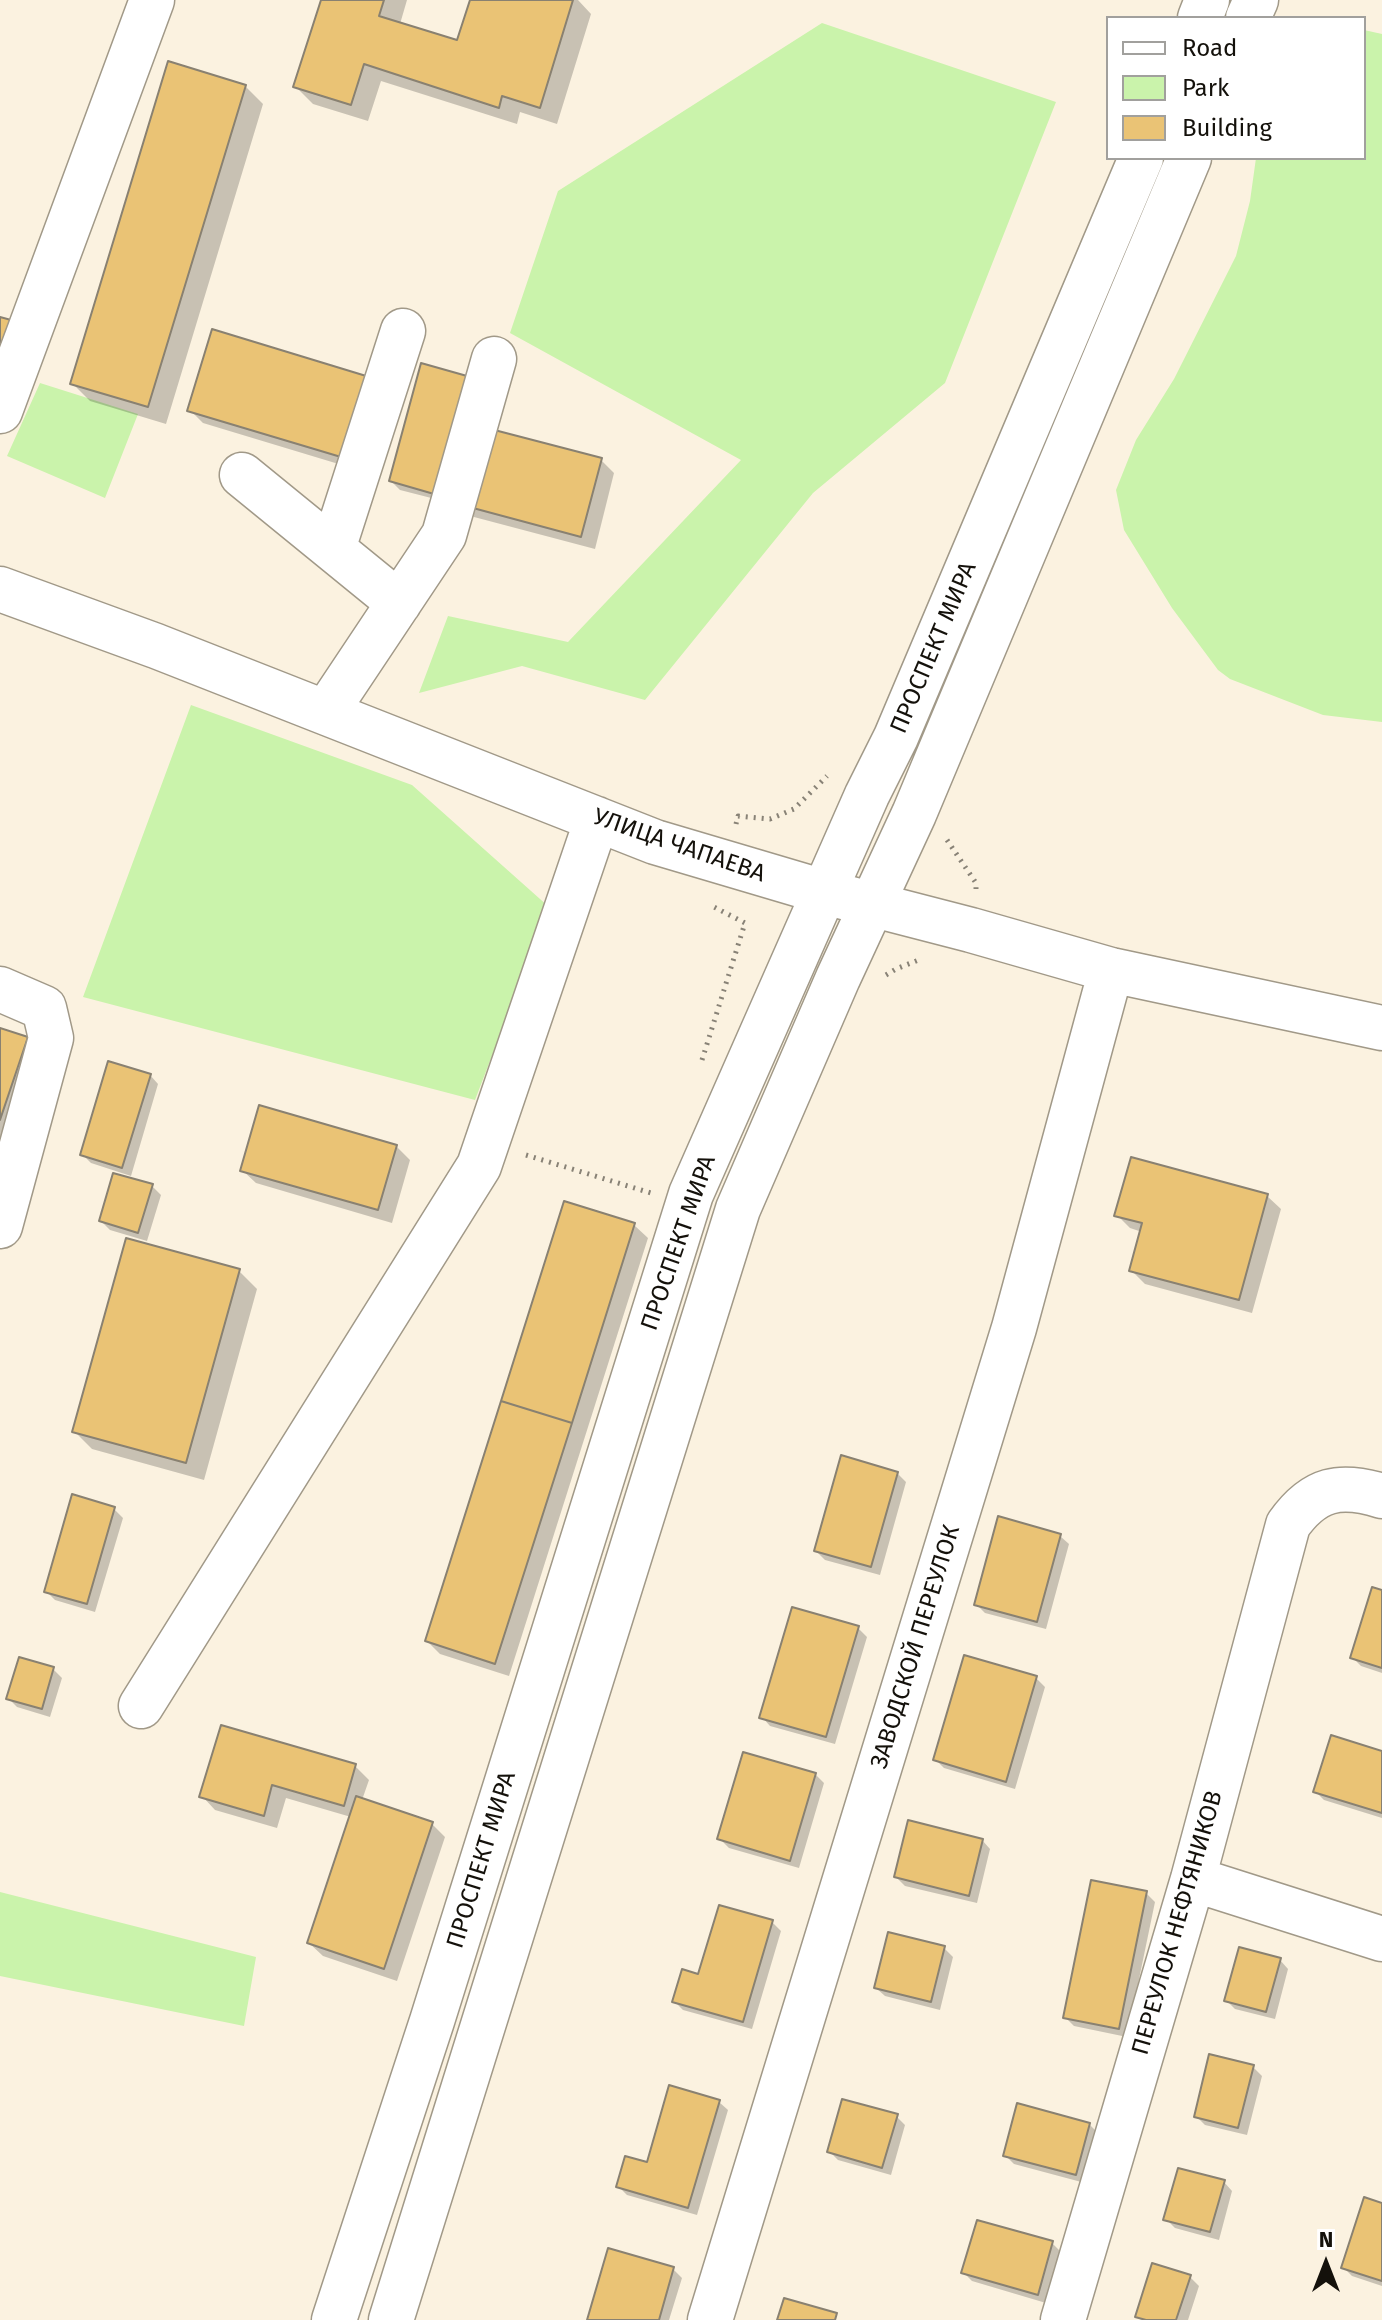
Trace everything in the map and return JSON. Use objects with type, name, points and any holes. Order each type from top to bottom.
[{"type":"main road","points":[[0,411],[152,0]]},
{"type":"main road","name":"ПРОСПЕКТ МИРА","points":[[334,2320],[432,2021],[691,1194],[867,795],[896,737],[1140,160]]},
{"type":"main road","name":"ПРОСПЕКТ МИРА","points":[[391,2320],[738,1209],[920,799],[1188,160]]},
{"type":"main road","points":[[333,549],[403,331]]},
{"type":"main road","points":[[326,712],[444,535],[494,359]]},
{"type":"main road","points":[[242,475],[399,603]]},
{"type":"main road","name":"УЛИЦА ЧАПАЕВА","points":[[0,589],[156,646],[655,842],[873,906],[1111,970],[1382,1028]]},
{"type":"main road","points":[[141,1706],[479,1166],[597,819]]},
{"type":"main road","name":"ЗАВОДСКОЙ ПЕРЕУЛОК","points":[[710,2320],[1014,1328],[1111,970]]},
{"type":"main road","points":[[0,989],[44,1008],[51,1038],[0,1226]]},
{"type":"main road","name":"ПЕРЕУЛОК НЕФТЯНИКОВ","points":[[1063,2320],[1193,1879],[1288,1525],[1300,1507],[1318,1494],[1344,1488],[1382,1496]]},
{"type":"main road","points":[[1193,1879],[1382,1939]]},
{"type":"path","points":[[487,1144],[660,1195]]},
{"type":"green space","points":[[822,23],[1056,102],[945,383],[813,493],[645,700],[522,666],[419,693],[448,616],[568,642],[741,460],[510,333],[558,191]]},
{"type":"green space","points":[[1366,30],[1382,34],[1382,722],[1323,715],[1230,679],[1218,670],[1172,608],[1124,530],[1116,490],[1136,440],[1174,379],[1236,256],[1250,201],[1256,160],[1366,160]]},
{"type":"green space","points":[[40,383],[138,414],[105,498],[7,456]]},
{"type":"green space","points":[[191,705],[412,785],[549,907],[475,1100],[83,997]]},
{"type":"green space","points":[[0,1892],[256,1957],[244,2026],[0,1976]]},
{"type":"building","points":[[321,0],[384,0],[379,16],[457,40],[470,0],[573,0],[540,108],[502,96],[499,108],[364,64],[351,105],[293,87]]},
{"type":"building","points":[[168,61],[246,85],[148,407],[70,384]]},
{"type":"building","points":[[0,317],[11,320],[0,354]]},
{"type":"building","points":[[212,329],[376,379],[351,460],[187,411]]},
{"type":"building","points":[[421,363],[467,376],[434,494],[389,481]]},
{"type":"building","points":[[479,426],[602,458],[581,537],[458,504]]},
{"type":"building","points":[[0,1028],[28,1037],[0,1120]]},
{"type":"building","points":[[108,1061],[151,1074],[122,1168],[80,1155]]},
{"type":"building","points":[[259,1105],[397,1145],[378,1210],[240,1171]]},
{"type":"building","points":[[1131,1157],[1268,1194],[1239,1300],[1129,1271],[1142,1223],[1114,1216]]},
{"type":"building","points":[[113,1173],[153,1184],[138,1233],[99,1221]]},
{"type":"building","points":[[564,1201],[635,1223],[572,1423],[501,1401]]},
{"type":"building","points":[[126,1238],[240,1269],[186,1463],[72,1432]]},
{"type":"building","points":[[501,1401],[572,1423],[495,1664],[425,1641]]},
{"type":"building","points":[[841,1455],[898,1472],[871,1567],[814,1551]]},
{"type":"building","points":[[72,1494],[115,1507],[87,1604],[44,1592]]},
{"type":"building","points":[[998,1516],[1061,1534],[1037,1622],[974,1605]]},
{"type":"building","points":[[1372,1587],[1382,1590],[1382,1668],[1350,1658]]},
{"type":"building","points":[[792,1607],[859,1626],[826,1737],[759,1718]]},
{"type":"building","points":[[964,1655],[1037,1676],[1006,1782],[933,1760]]},
{"type":"building","points":[[19,1657],[54,1667],[42,1709],[6,1699]]},
{"type":"building","points":[[221,1725],[356,1764],[344,1806],[272,1785],[264,1816],[199,1797]]},
{"type":"building","points":[[1331,1735],[1382,1751],[1382,1813],[1313,1792]]},
{"type":"building","points":[[743,1752],[816,1773],[790,1861],[717,1839]]},
{"type":"building","points":[[356,1796],[433,1822],[384,1969],[307,1943]]},
{"type":"building","points":[[908,1820],[983,1839],[969,1896],[894,1877]]},
{"type":"building","points":[[1091,1880],[1147,1891],[1119,2029],[1063,2018]]},
{"type":"building","points":[[719,1905],[773,1920],[743,2022],[672,2002],[682,1969],[698,1974]]},
{"type":"building","points":[[888,1932],[945,1946],[931,2002],[874,1988]]},
{"type":"building","points":[[1239,1947],[1281,1958],[1266,2012],[1224,2001]]},
{"type":"building","points":[[1209,2054],[1254,2065],[1238,2128],[1194,2117]]},
{"type":"building","points":[[669,2085],[720,2100],[688,2208],[616,2187],[625,2156],[647,2162]]},
{"type":"building","points":[[842,2099],[898,2114],[882,2168],[827,2152]]},
{"type":"building","points":[[1017,2103],[1090,2123],[1076,2175],[1003,2156]]},
{"type":"building","points":[[1178,2168],[1225,2180],[1210,2232],[1163,2220]]},
{"type":"building","points":[[1364,2197],[1382,2203],[1382,2281],[1341,2268]]},
{"type":"building","points":[[977,2220],[1053,2241],[1038,2295],[961,2273]]},
{"type":"building","points":[[608,2248],[674,2267],[659,2320],[587,2320]]},
{"type":"building","points":[[1152,2263],[1191,2275],[1176,2320],[1135,2317]]},
{"type":"building","points":[[784,2298],[837,2313],[835,2320],[777,2320]]}]
